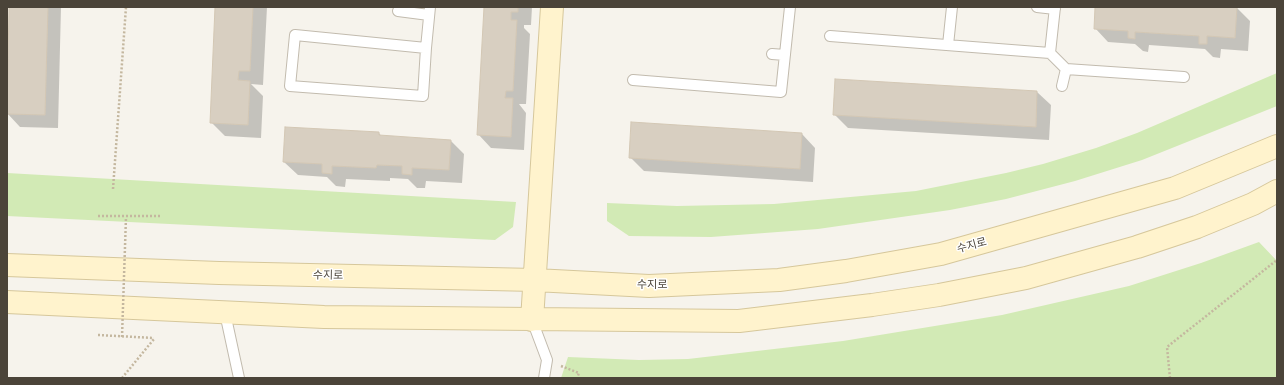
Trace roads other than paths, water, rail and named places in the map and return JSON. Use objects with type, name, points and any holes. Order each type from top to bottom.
[{"type":"main road","points":[[532,320],[552,7]]},
{"type":"main road","name":"수지로","points":[[7,265],[219,273],[534,280],[649,286],[779,280],[846,271],[927,257],[1038,228],[1175,188],[1277,146]]},
{"type":"main road","points":[[7,302],[324,317],[738,321],[825,312],[939,295],[1026,278],[1137,247],[1197,227],[1252,204],[1277,191]]},
{"type":"lane","points":[[633,80],[781,92],[790,7]]},
{"type":"lane","points":[[948,45],[952,7]]},
{"type":"lane","points":[[1037,7],[1055,8],[1050,53]]},
{"type":"lane","points":[[398,12],[429,11],[426,48],[422,96],[290,86],[295,35],[426,48]]},
{"type":"lane","points":[[830,36],[1050,53],[1066,69],[1184,77]]},
{"type":"lane","points":[[772,54],[785,55]]},
{"type":"lane","points":[[1062,86],[1066,69]]},
{"type":"lane","points":[[225,313],[238,378]]},
{"type":"lane","points":[[532,320],[547,360],[544,378]]}]
